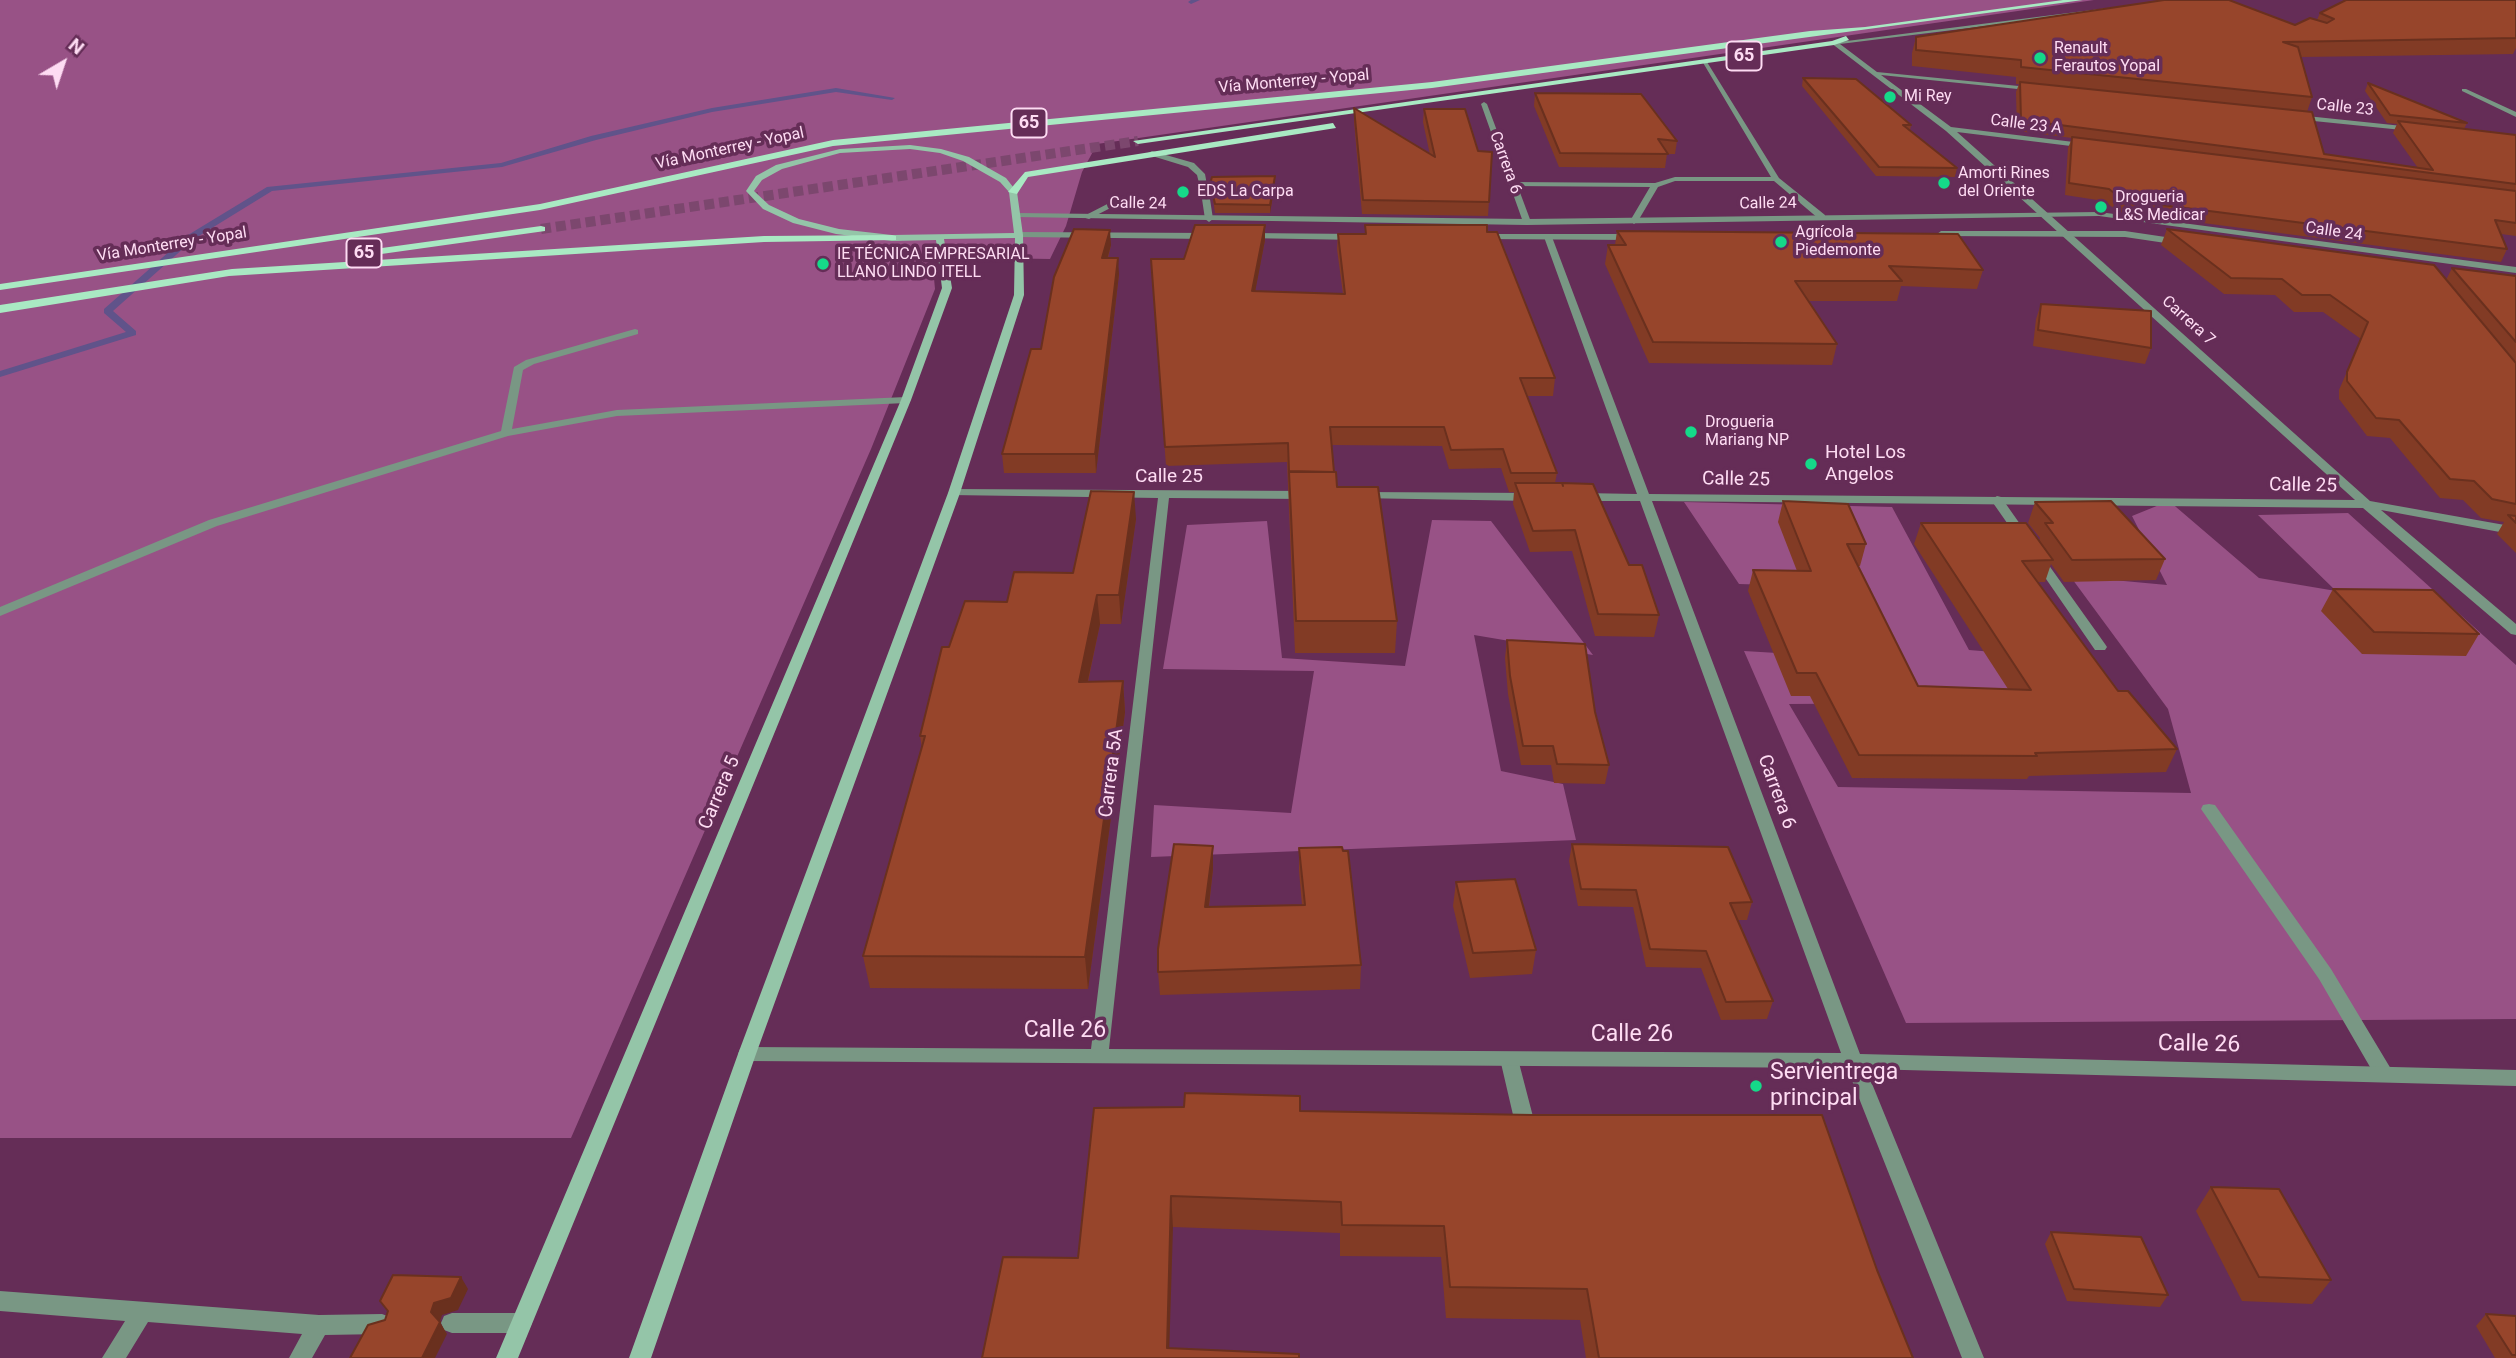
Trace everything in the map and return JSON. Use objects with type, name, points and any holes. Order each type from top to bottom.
[{"type":"main road","name":"65","points":[[1865,29],[2078,0]]},
{"type":"main road","name":"Vía Monterrey - Yopal","points":[[1138,141],[1834,43],[1865,29]]},
{"type":"main road","name":"Vía Monterrey - Yopal","points":[[0,287],[540,207],[833,143],[1432,85],[1810,33],[1865,29]]},
{"type":"main road","points":[[1401,116],[1571,89],[1621,74]]},
{"type":"main road","points":[[540,207],[876,147],[1432,85]]},
{"type":"main road","points":[[1013,192],[1025,174],[1346,124]]},
{"type":"main road","points":[[640,1358],[747,1054],[954,493],[1019,295],[1019,235],[1013,192],[987,168],[966,159],[941,151],[876,147]]},
{"type":"main road","points":[[806,158],[759,178],[750,191],[766,207],[796,221],[839,232],[892,237]]},
{"type":"main road","name":"Vía Monterrey - Yopal","points":[[0,309],[222,273],[541,229]]},
{"type":"main road","points":[[222,273],[764,239],[1019,235]]},
{"type":"main road","name":"Carrera 5","points":[[507,1358],[906,400],[947,288],[940,238]]},
{"type":"street","points":[[1834,43],[2123,7]]},
{"type":"street","name":"Carrera 7","points":[[1834,43],[1878,73],[1949,129],[2366,504],[2516,631]]},
{"type":"street","points":[[1704,62],[1776,179],[1822,217]]},
{"type":"street","points":[[1878,73],[2042,89]]},
{"type":"street","points":[[2464,90],[2516,115]]},
{"type":"street","name":"Carrera 6","points":[[1484,104],[1527,222]]},
{"type":"street","name":"Calle 23","points":[[2286,116],[2421,130]]},
{"type":"street","name":"Calle 23 A","points":[[1949,129],[2101,148]]},
{"type":"street","points":[[1152,153],[1191,165],[1201,174],[1203,185]]},
{"type":"street","points":[[1511,184],[1655,185],[1675,179],[1776,179]]},
{"type":"street","points":[[1634,220],[1655,185]]},
{"type":"street","points":[[1206,199],[1209,219]]},
{"type":"street","points":[[1086,217],[1122,200]]},
{"type":"street","name":"Calle 24","points":[[1016,215],[1527,222],[2099,214],[2516,270]]},
{"type":"street","points":[[1924,234],[2125,234],[2191,243]]},
{"type":"street","name":"Calle 24","points":[[1019,235],[1228,236]]},
{"type":"street","points":[[1242,236],[1367,237]]},
{"type":"street","points":[[1464,237],[1646,236]]},
{"type":"street","name":"Carrera 6","points":[[1548,237],[1853,1061],[1973,1358]]},
{"type":"street","points":[[506,433],[518,369],[530,362],[635,332]]},
{"type":"street","points":[[0,612],[213,523],[506,433],[618,413],[906,400]]},
{"type":"street","name":"Calle 25","points":[[954,493],[1315,495]]},
{"type":"street","name":"Carrera 5A","points":[[1099,1056],[1164,495]]},
{"type":"street","points":[[1342,495],[1549,497]]},
{"type":"street","name":"Calle 25","points":[[1563,497],[2366,504],[2516,531]]},
{"type":"street","points":[[1997,500],[2100,647]]},
{"type":"street","points":[[2208,809],[2325,974],[2384,1074]]},
{"type":"street","name":"Calle 26","points":[[747,1054],[1853,1061],[2516,1077]]},
{"type":"street","points":[[1509,1059],[1528,1136]]},
{"type":"street","points":[[0,1301],[318,1325],[382,1324]]},
{"type":"street","points":[[113,1358],[143,1311]]},
{"type":"street","points":[[452,1323],[522,1323]]},
{"type":"street","points":[[300,1358],[318,1325]]},
{"type":"shaded area","points":[[0,0],[2094,0],[1097,144],[1082,172],[1066,226],[1050,259],[932,257],[935,289],[871,449],[571,1138],[0,1138]]},
{"type":"shaded area","points":[[2169,501],[2259,578],[2336,591],[2258,515],[2348,513],[2516,665],[2516,1019],[1906,1023],[1744,651],[1893,660],[1870,588],[1739,584],[1684,502],[1892,507],[1969,650],[2056,657],[2077,702],[1789,704],[1838,787],[2191,793],[2168,709],[2070,576],[2167,585],[2132,516]]},
{"type":"shaded area","points":[[1432,520],[1491,521],[1593,655],[1474,635],[1501,771],[1563,784],[1576,840],[1151,857],[1154,805],[1291,813],[1314,671],[1163,669],[1187,525],[1267,521],[1282,658],[1405,666]]},
{"type":"building","points":[[2164,0],[2229,0],[2295,25],[2310,18],[2327,23],[2334,19],[2320,13],[2346,0],[2516,0],[2516,38],[2283,42],[2298,47],[2312,97],[2021,67],[2021,60],[1916,50],[1916,37]]},
{"type":"building","points":[[1803,78],[1856,79],[1911,125],[1903,125],[1957,168],[1879,167]]},
{"type":"building","points":[[2020,82],[2312,112],[2324,154],[2433,170],[2398,121],[2516,135],[2516,184],[2021,120]]},
{"type":"building","points":[[2368,83],[2467,123],[2390,115]]},
{"type":"building","points":[[1535,93],[1641,94],[1677,141],[1658,139],[1668,154],[1560,153]]},
{"type":"building","points":[[1354,108],[1435,157],[1424,109],[1465,109],[1478,151],[1492,152],[1489,202],[1363,200]]},
{"type":"building","points":[[2072,137],[2516,191],[2516,223],[2495,220],[2507,249],[2123,200],[2109,189],[2069,183]]},
{"type":"building","points":[[1275,176],[1270,205],[1215,204],[1209,187],[1212,177]]},
{"type":"building","points":[[1195,225],[1265,225],[1252,291],[1345,294],[1338,234],[1366,234],[1365,225],[1487,225],[1487,232],[1497,232],[1555,378],[1520,378],[1557,473],[1511,473],[1503,449],[1451,450],[1444,427],[1330,427],[1334,472],[1289,471],[1288,443],[1165,447],[1151,259],[1184,259]]},
{"type":"building","points":[[1074,229],[1110,230],[1102,258],[1118,258],[1095,454],[1002,454],[1031,349],[1041,349],[1054,277]]},
{"type":"building","points":[[2167,229],[2434,265],[2516,363],[2516,504],[2492,499],[2474,481],[2450,479],[2399,420],[2376,418],[2347,381],[2347,372],[2368,322],[2330,295],[2302,295],[2282,279],[2231,278]]},
{"type":"building","points":[[1617,231],[1958,234],[1983,270],[1889,266],[1902,281],[1795,281],[1837,344],[1653,342],[1608,245],[1626,245]]},
{"type":"building","points":[[2452,268],[2516,276],[2516,342]]},
{"type":"building","points":[[2041,304],[2151,311],[2151,348],[2038,330]]},
{"type":"building","points":[[1289,472],[1336,472],[1337,487],[1378,487],[1397,621],[1296,621]]},
{"type":"building","points":[[1515,483],[1593,484],[1629,565],[1642,565],[1659,615],[1598,614],[1575,530],[1533,531]]},
{"type":"building","points":[[1091,491],[1134,492],[1119,595],[1097,595],[1079,682],[1123,681],[1085,957],[863,956],[925,736],[920,736],[942,647],[949,647],[965,601],[1007,602],[1014,572],[1073,573]]},
{"type":"building","points":[[1783,501],[1848,504],[1866,544],[1847,544],[1918,686],[2031,690],[1921,523],[2026,523],[2053,560],[2022,561],[2118,691],[2128,691],[2177,749],[2035,753],[2037,756],[1859,755],[1816,673],[1797,673],[1753,570],[1811,571]]},
{"type":"building","points":[[2111,501],[2165,559],[2072,560],[2045,523],[2053,523],[2035,502]]},
{"type":"building","points":[[2333,589],[2433,590],[2479,634],[2374,632]]},
{"type":"building","points":[[1507,640],[1585,644],[1595,712],[1609,765],[1557,764],[1553,746],[1523,746],[1510,676]]},
{"type":"building","points":[[1174,844],[1213,846],[1205,907],[1305,905],[1299,848],[1342,847],[1343,851],[1348,851],[1361,965],[1158,972],[1158,949]]},
{"type":"building","points":[[1572,844],[1728,847],[1752,902],[1730,903],[1773,1001],[1726,1002],[1706,951],[1650,949],[1636,890],[1581,889]]},
{"type":"building","points":[[1515,879],[1536,950],[1473,953],[1456,882]]},
{"type":"building","points":[[1185,1093],[1300,1096],[1300,1111],[1533,1115],[1822,1115],[1877,1270],[1913,1358],[1599,1358],[1587,1289],[1450,1287],[1444,1226],[1342,1225],[1341,1202],[1171,1196],[1167,1348],[1299,1354],[1299,1358],[982,1358],[1003,1257],[1078,1258],[1094,1108],[1184,1107]]},
{"type":"building","points":[[2211,1187],[2279,1189],[2331,1280],[2259,1277]]},
{"type":"building","points":[[2051,1232],[2141,1237],[2168,1295],[2074,1289]]},
{"type":"building","points":[[393,1275],[461,1277],[451,1298],[434,1303],[431,1312],[440,1322],[422,1358],[350,1358],[368,1325],[385,1320],[388,1311],[380,1301]]},
{"type":"building","points":[[2486,1314],[2516,1316],[2516,1355],[2512,1355]]},
{"type":"waterway","points":[[1191,2],[1197,0]]},
{"type":"waterway","points":[[0,374],[133,333],[107,311],[191,237],[270,189],[502,165],[594,138],[712,110],[836,90],[892,98]]},
{"type":"tunnel","points":[[541,229],[1138,141]]},
{"type":"place","name":"Renault Ferautos Yopal","points":[[2040,58]]},
{"type":"place","name":"Mi Rey","points":[[1890,97]]},
{"type":"place","name":"Amorti Rines del Oriente","points":[[1944,183]]},
{"type":"place","name":"EDS La Carpa","points":[[1183,192]]},
{"type":"place","name":"Drogueria L&S Medicar","points":[[2101,207]]},
{"type":"place","name":"Agrícola Piedemonte","points":[[1781,242]]},
{"type":"place","name":"IE TÉCNICA EMPRESARIAL LLANO LINDO ITELL","points":[[823,264]]},
{"type":"place","name":"Drogueria Mariang NP","points":[[1691,432]]},
{"type":"place","name":"Hotel Los Angelos","points":[[1811,464]]},
{"type":"place","name":"Servientrega principal","points":[[1756,1086]]}]
